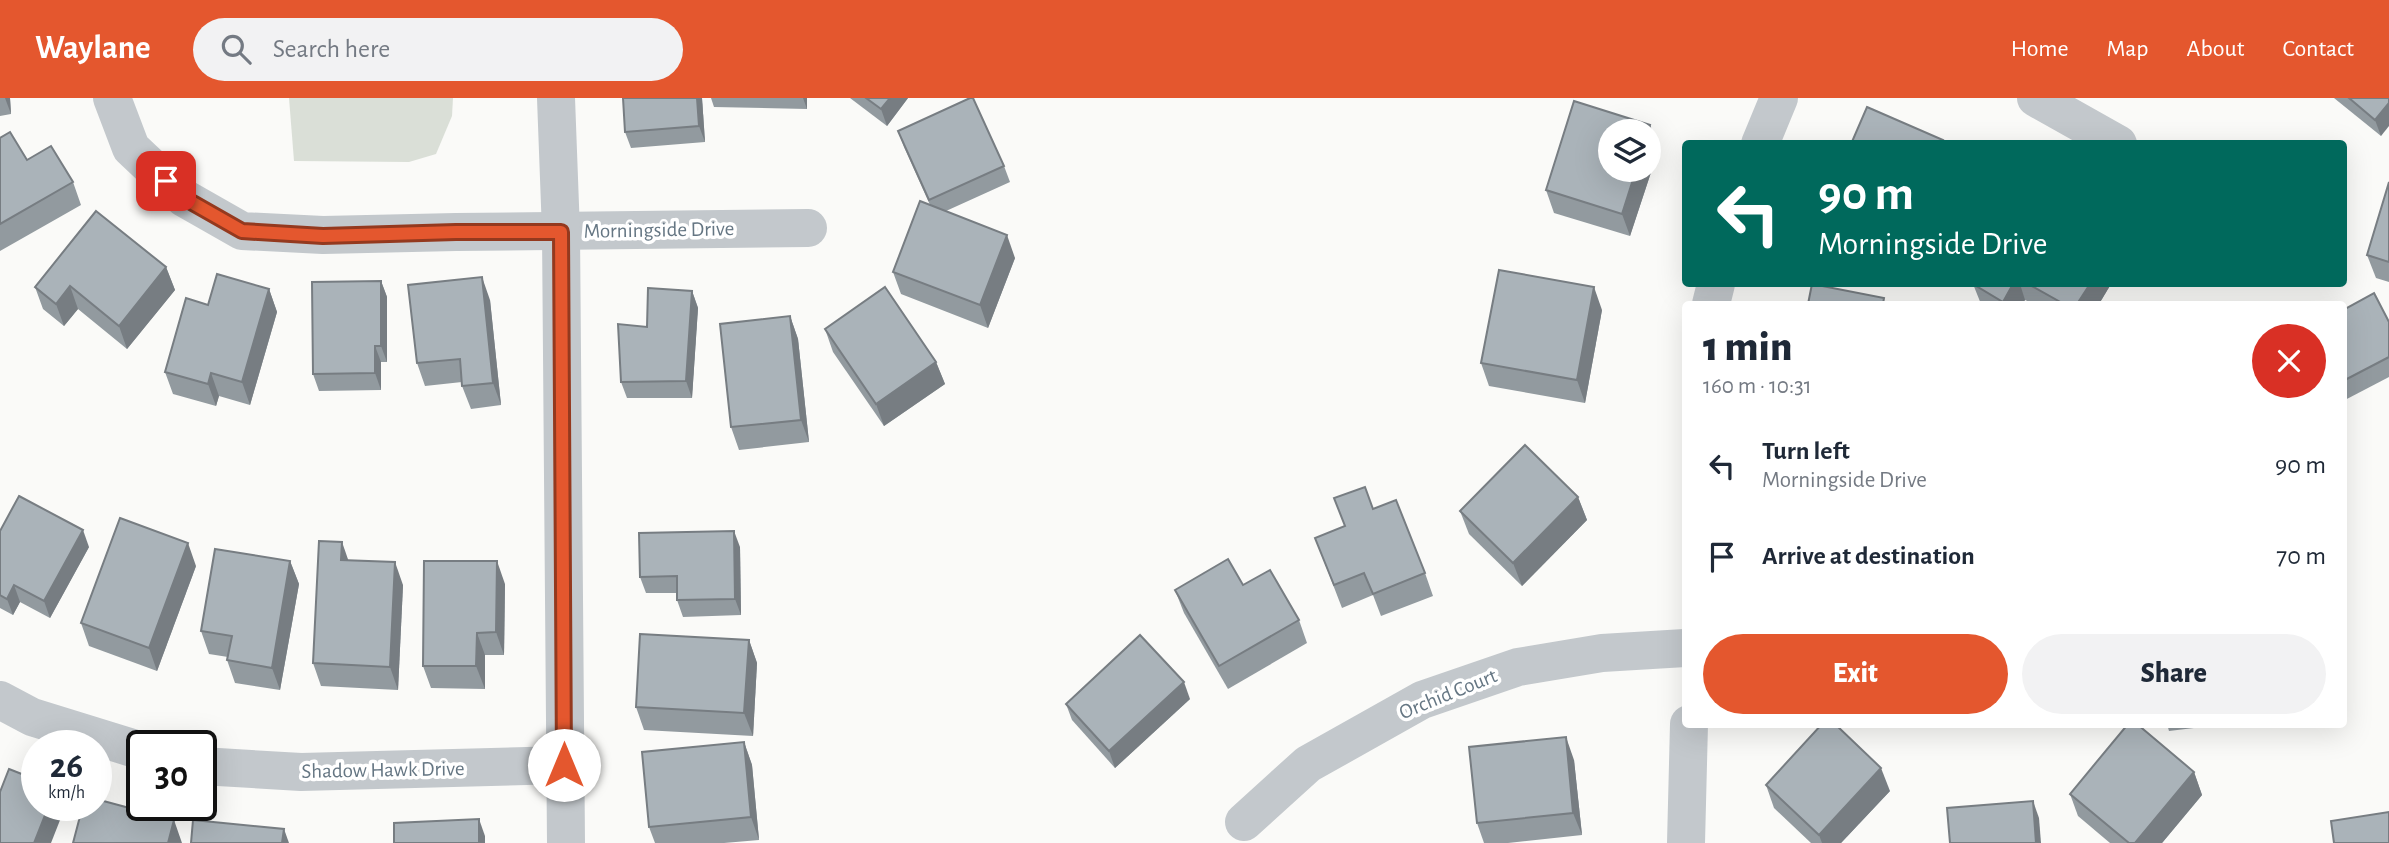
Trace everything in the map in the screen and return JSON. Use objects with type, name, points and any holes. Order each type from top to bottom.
[{"type":"street","name":"Morningside Drive","points":[[112,98],[131,148],[184,198],[242,231],[323,236],[808,228]]},
{"type":"street","points":[[556,98],[561,232],[566,843]]},
{"type":"street","points":[[1762,140],[1779,98]]},
{"type":"street","points":[[2036,98],[2111,140]]},
{"type":"street","name":"Orchid Court","points":[[1244,822],[1308,764],[1422,700],[1518,667],[1602,653],[1682,648]]},
{"type":"street","points":[[0,700],[32,717],[126,746]]},
{"type":"street","points":[[1686,843],[1689,728]]},
{"type":"street","name":"Shadow Hawk Drive","points":[[217,767],[301,772],[564,765]]},
{"type":"shaded area","points":[[289,98],[453,98],[452,116],[436,154],[409,162],[294,161]]},
{"type":"building","points":[[623,98],[697,98],[699,126],[625,132]]},
{"type":"building","points":[[866,98],[890,98],[881,109]]},
{"type":"building","points":[[973,98],[1004,166],[929,200],[898,131]]},
{"type":"building","points":[[2349,98],[2389,98],[2389,103],[2375,120]]},
{"type":"building","points":[[1574,101],[1631,119],[1598,119],[1598,182],[1632,182],[1622,214],[1546,190]]},
{"type":"building","points":[[1867,107],[1943,140],[1853,140]]},
{"type":"building","points":[[10,132],[27,160],[51,146],[73,182],[0,224],[0,138]]},
{"type":"building","points":[[2389,182],[2389,262],[2367,255]]},
{"type":"building","points":[[920,201],[1007,235],[980,305],[893,272]]},
{"type":"building","points":[[96,211],[166,267],[119,326],[70,286],[56,304],[35,287]]},
{"type":"building","points":[[1499,270],[1594,287],[1577,380],[1481,363]]},
{"type":"building","points":[[217,274],[269,289],[242,382],[211,373],[208,384],[165,372],[186,298],[208,305]]},
{"type":"building","points":[[482,277],[493,383],[462,386],[460,359],[417,363],[408,285]]},
{"type":"building","points":[[381,281],[381,346],[375,346],[375,373],[313,374],[312,282]]},
{"type":"building","points":[[885,287],[936,362],[876,404],[825,329]]},
{"type":"building","points":[[1811,287],[1827,287],[1884,298],[1884,301],[1809,301]]},
{"type":"building","points":[[1978,287],[2011,287],[2001,301]]},
{"type":"building","points":[[2033,287],[2088,287],[2079,301],[2059,301]]},
{"type":"building","points":[[648,288],[692,291],[686,381],[621,382],[618,324],[647,327]]},
{"type":"building","points":[[2374,293],[2389,322],[2389,357],[2347,379],[2347,308]]},
{"type":"building","points":[[790,316],[801,420],[731,427],[720,324]]},
{"type":"building","points":[[1525,445],[1578,497],[1513,563],[1460,511]]},
{"type":"building","points":[[1365,487],[1373,509],[1396,500],[1425,573],[1373,594],[1364,573],[1334,585],[1315,538],[1345,526],[1334,498]]},
{"type":"building","points":[[19,496],[83,530],[44,601],[14,585],[7,599],[0,595],[0,531]]},
{"type":"building","points":[[120,518],[188,543],[149,648],[81,623]]},
{"type":"building","points":[[734,531],[735,599],[677,600],[677,576],[640,577],[639,533]]},
{"type":"building","points":[[319,541],[342,542],[341,560],[395,562],[390,667],[313,663]]},
{"type":"building","points":[[215,549],[290,561],[272,668],[227,660],[232,636],[201,631]]},
{"type":"building","points":[[1228,559],[1243,585],[1270,570],[1299,620],[1219,666],[1175,590]]},
{"type":"building","points":[[424,561],[497,561],[496,632],[477,633],[476,666],[423,666]]},
{"type":"building","points":[[640,634],[749,640],[744,713],[636,707]]},
{"type":"building","points":[[1140,635],[1184,682],[1109,751],[1066,704]]},
{"type":"building","points":[[1818,728],[1839,728],[1881,768],[1819,835],[1766,785]]},
{"type":"building","points":[[2125,728],[2142,728],[2194,772],[2135,843],[2129,843],[2070,794]]},
{"type":"building","points":[[1566,737],[1573,813],[1477,823],[1469,747]]},
{"type":"building","points":[[744,742],[751,817],[649,827],[642,752]]},
{"type":"building","points":[[9,769],[21,774],[21,821],[43,821],[34,843],[0,843],[0,792]]},
{"type":"building","points":[[2033,801],[2036,843],[1950,843],[1947,808]]},
{"type":"building","points":[[112,803],[126,807],[126,821],[174,821],[168,843],[73,843],[79,821],[112,821]]},
{"type":"building","points":[[2389,812],[2389,843],[2334,843],[2331,821]]},
{"type":"building","points":[[479,819],[479,843],[394,843],[394,823]]},
{"type":"building","points":[[193,821],[284,829],[282,843],[191,843]]},
{"type":"route","points":[[166,181],[184,198],[242,231],[323,236],[561,232],[564,765]]}]
